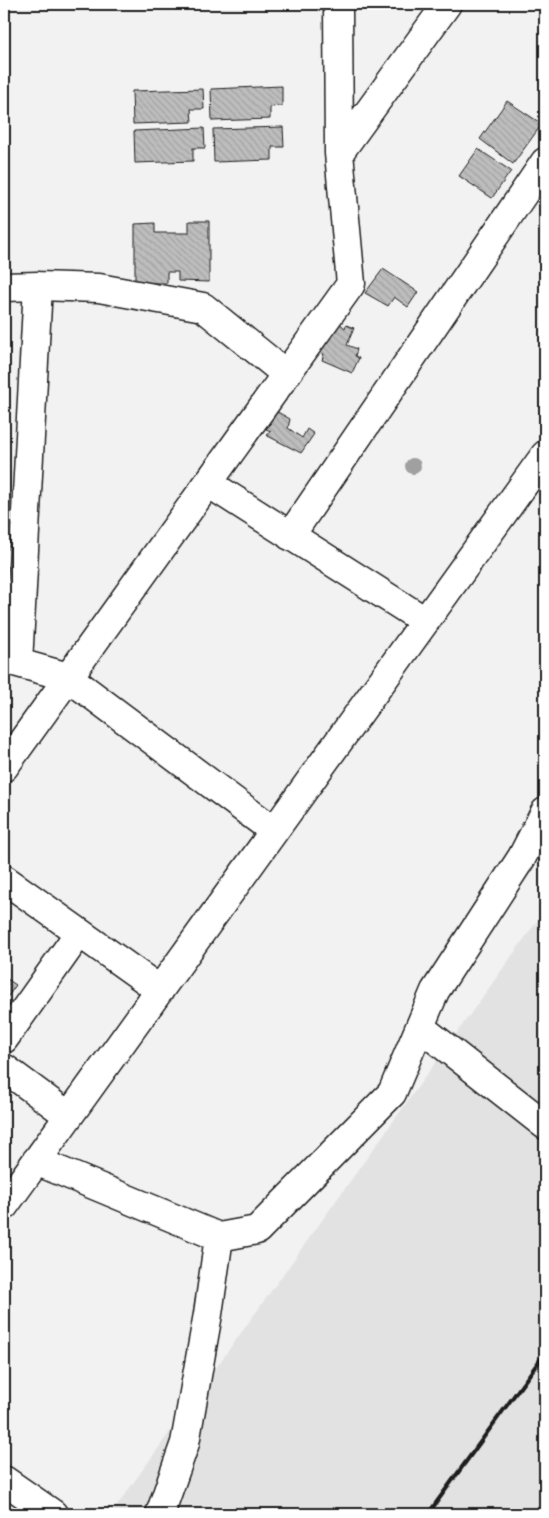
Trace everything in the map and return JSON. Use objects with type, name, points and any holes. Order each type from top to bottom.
[{"type":"street","points":[[4,767],[351,284],[339,153],[338,4]]},
{"type":"street","points":[[339,153],[447,4]]},
{"type":"street","points":[[290,536],[545,162]]},
{"type":"street","points":[[38,286],[11,661],[68,677],[274,831]]},
{"type":"street","points":[[4,287],[99,288],[203,307],[286,374]]},
{"type":"street","points":[[4,1206],[545,455]]},
{"type":"street","points":[[208,484],[425,622]]},
{"type":"street","points":[[36,1161],[220,1237],[257,1230],[392,1093],[435,991],[522,857],[545,812]]},
{"type":"street","points":[[4,879],[160,990]]},
{"type":"street","points":[[4,1039],[79,933]]},
{"type":"street","points":[[420,1027],[545,1125]]},
{"type":"street","points":[[4,1068],[69,1116]]},
{"type":"street","points":[[160,1514],[185,1443],[220,1237]]},
{"type":"street","points":[[4,1480],[52,1514]]},
{"type":"shaded area","points":[[545,910],[545,1514],[111,1514]]},
{"type":"building","points":[[282,86],[282,106],[270,107],[270,119],[212,121],[211,89]]},
{"type":"building","points":[[203,89],[204,109],[191,109],[192,122],[133,124],[132,91]]},
{"type":"building","points":[[507,101],[542,124],[513,164],[480,139]]},
{"type":"building","points":[[283,127],[284,147],[272,147],[272,160],[214,162],[213,129]]},
{"type":"building","points":[[204,128],[205,148],[193,148],[193,161],[135,163],[134,131]]},
{"type":"building","points":[[478,149],[511,171],[492,198],[459,176]]},
{"type":"building","points":[[189,221],[209,221],[209,282],[178,281],[178,272],[167,272],[167,283],[135,283],[135,224],[155,223],[155,233],[189,233]]},
{"type":"building","points":[[383,269],[418,292],[408,307],[394,297],[388,306],[365,293]]},
{"type":"building","points":[[334,318],[345,328],[346,325],[354,328],[347,345],[357,349],[355,356],[359,358],[352,373],[322,360],[324,354],[310,348]]},
{"type":"building","points":[[274,410],[290,419],[288,428],[302,438],[307,429],[314,434],[301,453],[266,435],[271,431],[266,429],[271,424],[268,421]]},
{"type":"building","points":[[4,460],[7,461],[5,486],[4,486]]},
{"type":"building","points":[[4,977],[16,985],[4,1002]]},
{"type":"railway","points":[[428,1514],[545,1353]]}]
